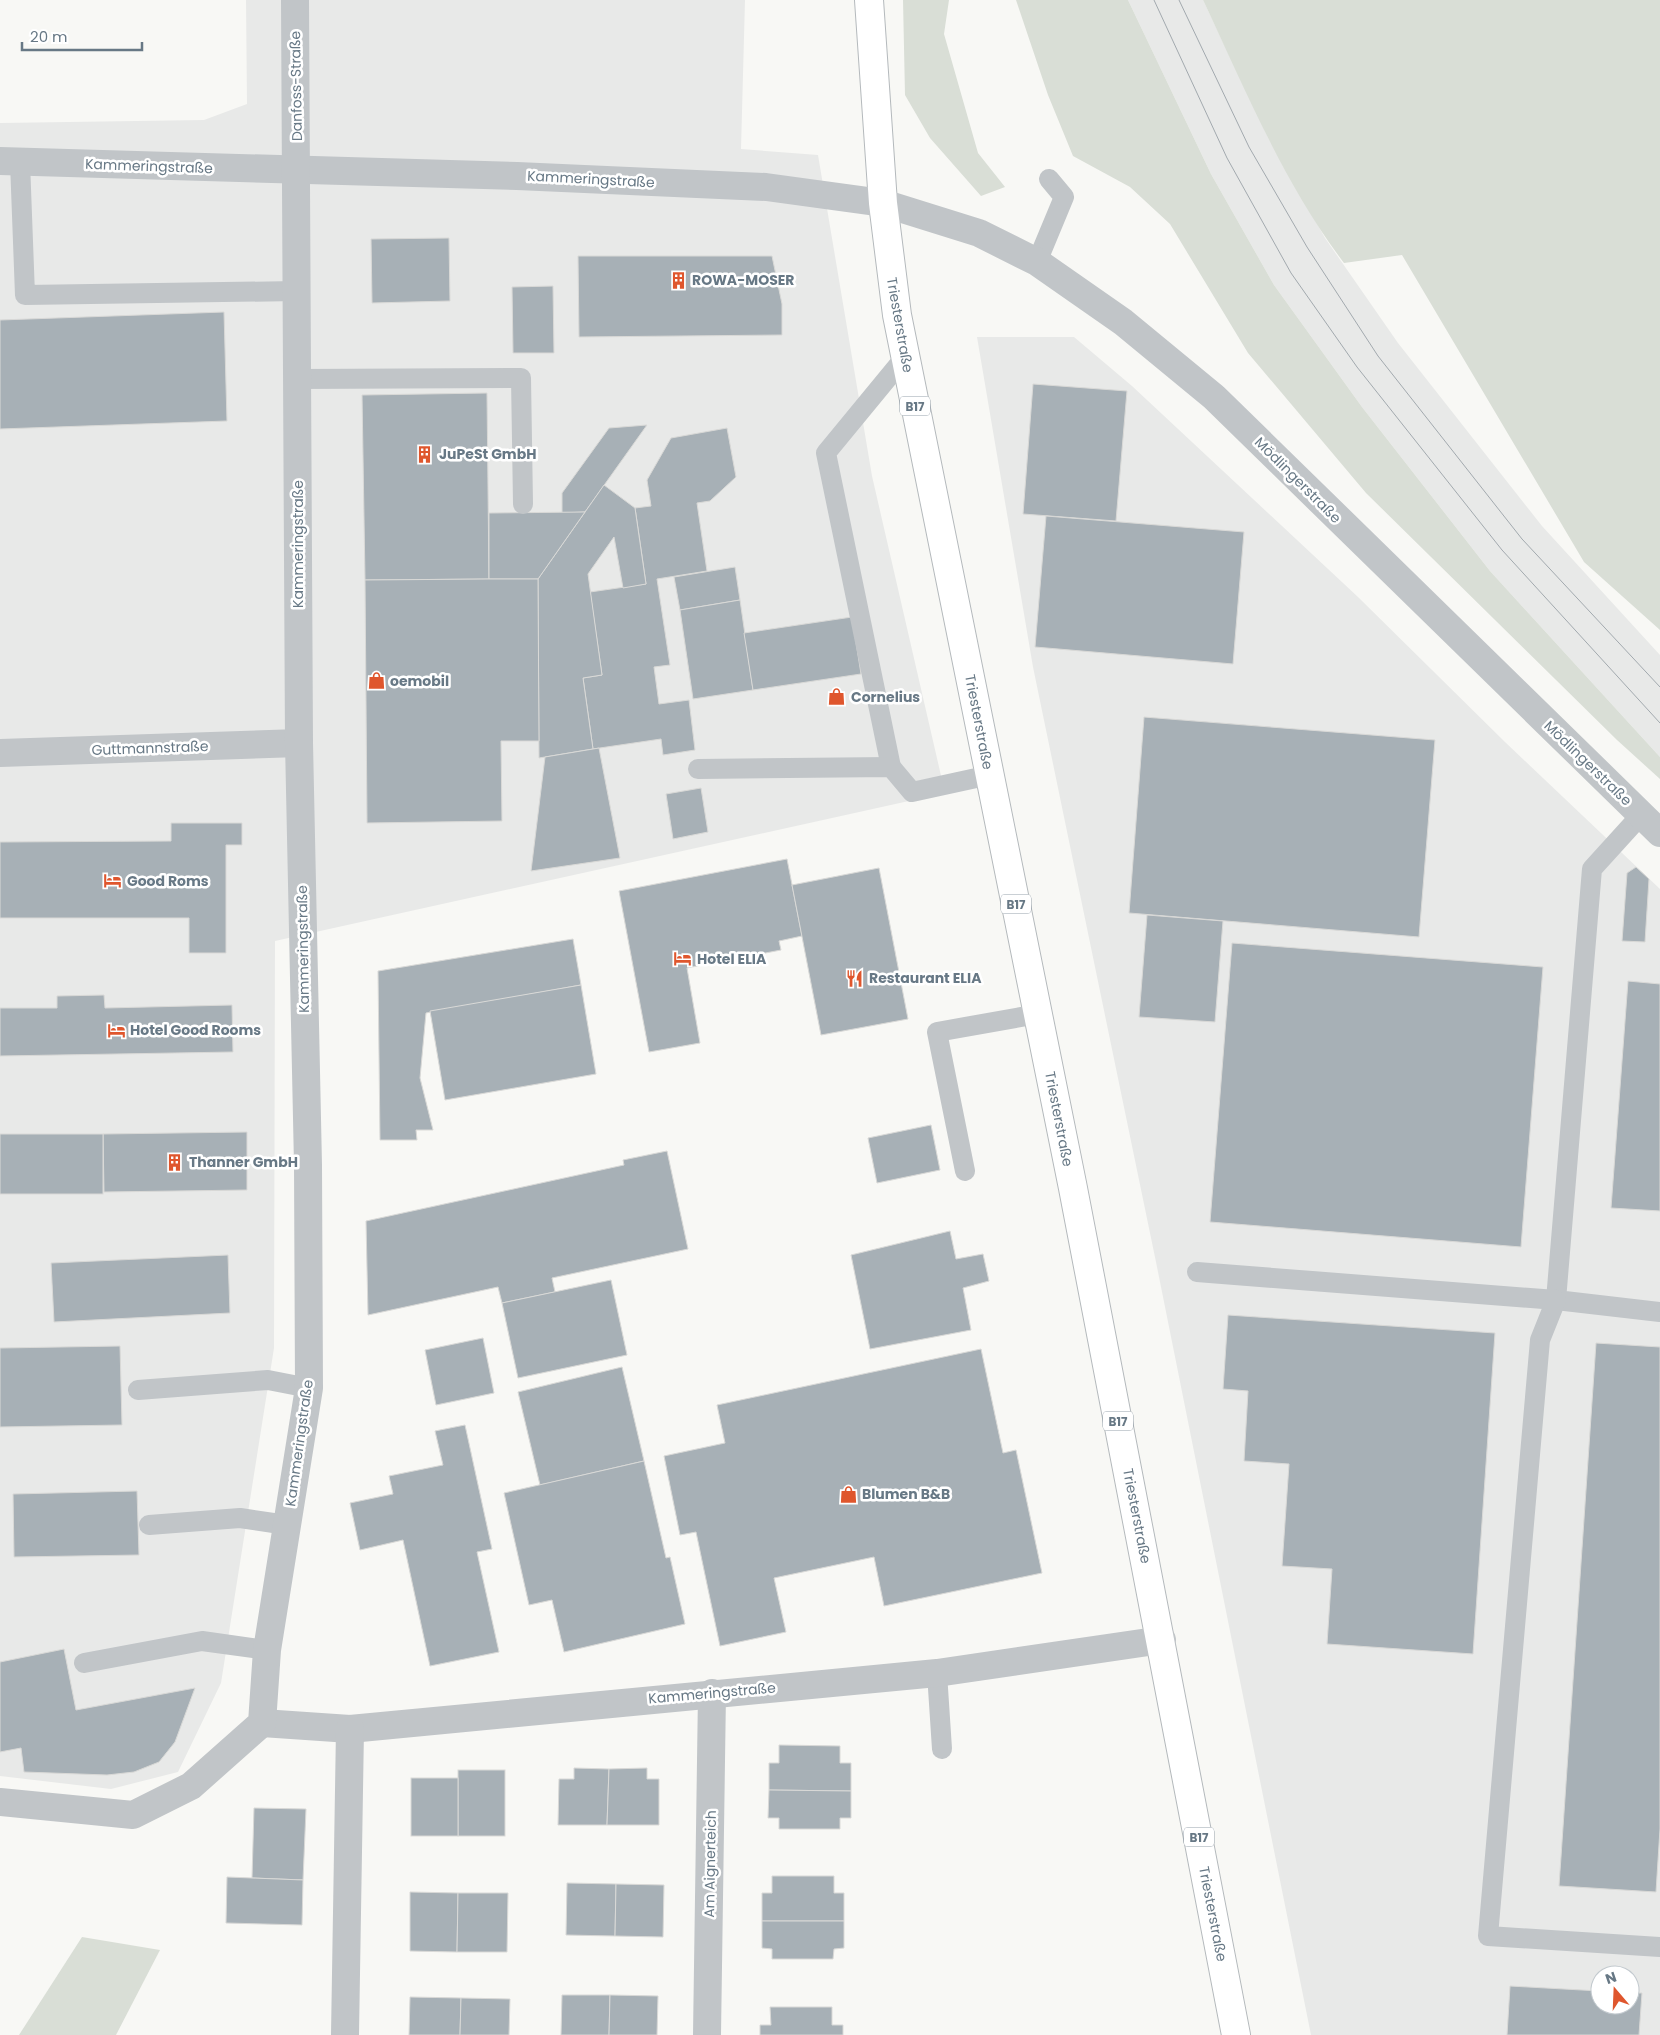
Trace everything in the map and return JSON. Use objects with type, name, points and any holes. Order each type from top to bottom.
[{"type":"main road","name":"B17","points":[[869,0],[883,203]]},
{"type":"main road","name":"Triesterstraße","points":[[883,203],[896,315],[1038,1014],[1162,1640],[1236,2035]]},
{"type":"street","name":"Danfoss-Straße","points":[[295,0],[297,171]]},
{"type":"street","name":"Kammeringstraße","points":[[10,162],[517,176],[766,187],[883,203]]},
{"type":"street","name":"Kammeringstraße","points":[[297,171],[299,743],[308,1165],[308,1388],[267,1650],[262,1723],[350,1729],[937,1673],[1162,1640]]},
{"type":"street","name":"Mödlingerstraße","points":[[883,203],[979,233],[1037,262],[1122,322],[1214,397],[1650,824]]},
{"type":"street","name":"Guttmannstraße","points":[[0,753],[299,743]]},
{"type":"street","name":"Am Aignerteich","points":[[707,2035],[712,1693]]},
{"type":"street","points":[[0,1802],[133,1815],[191,1786],[262,1723]]},
{"type":"street","points":[[345,2035],[350,1729]]},
{"type":"lane","points":[[10,162],[25,295],[298,291]]},
{"type":"lane","points":[[1037,262],[1064,197],[1049,179]]},
{"type":"lane","points":[[905,357],[826,453],[891,767],[912,792],[990,776]]},
{"type":"lane","points":[[298,379],[521,378],[523,504]]},
{"type":"lane","points":[[698,769],[891,767]]},
{"type":"lane","points":[[1650,824],[1592,869],[1556,1300],[1540,1340],[1488,1936],[1660,1947]]},
{"type":"lane","points":[[965,1171],[937,1032],[1038,1014]]},
{"type":"lane","points":[[1197,1272],[1556,1300],[1660,1312]]},
{"type":"lane","points":[[138,1390],[268,1380],[308,1388]]},
{"type":"lane","points":[[149,1525],[240,1518],[287,1525]]},
{"type":"lane","points":[[84,1663],[202,1641],[267,1650]]},
{"type":"lane","points":[[937,1673],[942,1749]]},
{"type":"shaded area","points":[[246,0],[745,0],[741,149],[818,155],[872,476],[945,793],[275,941],[274,1348],[221,1683],[178,1772],[111,1789],[0,1776],[0,123],[204,120],[247,104]]},
{"type":"shaded area","points":[[903,0],[949,0],[944,34],[978,153],[1005,187],[981,196],[930,138],[905,95]]},
{"type":"shaded area","points":[[1016,0],[1128,0],[1211,174],[1274,285],[1362,407],[1490,571],[1660,757],[1660,779],[1617,740],[1366,493],[1248,353],[1170,224],[1130,187],[1073,156],[1048,95]]},
{"type":"shaded area","points":[[1128,0],[1203,0],[1268,137],[1325,238],[1398,343],[1542,526],[1660,655],[1660,757],[1490,571],[1362,407],[1274,285],[1211,174]]},
{"type":"shaded area","points":[[1203,0],[1660,0],[1660,630],[1584,562],[1402,255],[1344,263],[1322,233],[1284,169]]},
{"type":"shaded area","points":[[977,337],[1074,337],[1132,386],[1358,597],[1505,742],[1660,889],[1660,2035],[1311,2035],[1156,1262],[1033,667]]},
{"type":"shaded area","points":[[82,1937],[160,1950],[116,2035],[19,2035]]},
{"type":"building","points":[[449,238],[450,301],[372,303],[371,239]]},
{"type":"building","name":"ROWA-MOSER","points":[[578,256],[772,256],[782,304],[782,335],[579,337]]},
{"type":"building","points":[[553,286],[554,353],[513,353],[512,287]]},
{"type":"building","points":[[224,312],[227,421],[0,429],[0,320]]},
{"type":"building","points":[[1033,384],[1127,391],[1116,521],[1023,514]]},
{"type":"building","name":"JuPeSt GmbH","points":[[487,393],[489,579],[365,580],[362,395]]},
{"type":"building","points":[[647,425],[585,512],[562,513],[562,493],[609,428]]},
{"type":"building","points":[[727,428],[736,477],[710,501],[697,503],[707,571],[657,579],[670,665],[654,667],[659,704],[689,700],[695,750],[663,755],[661,739],[593,749],[583,678],[602,675],[590,592],[646,584],[635,508],[651,506],[647,480],[671,438]]},
{"type":"building","points":[[604,485],[635,508],[646,584],[623,588],[614,537],[588,574],[602,675],[583,678],[593,749],[539,758],[538,579]]},
{"type":"building","points":[[585,512],[538,579],[489,579],[489,513]]},
{"type":"building","points":[[1046,516],[1244,532],[1233,664],[1035,647]]},
{"type":"building","points":[[735,567],[740,600],[680,610],[674,577]]},
{"type":"building","points":[[538,579],[539,741],[501,741],[502,821],[367,823],[365,580]]},
{"type":"building","points":[[740,600],[753,690],[693,699],[680,610]]},
{"type":"building","points":[[852,617],[861,674],[753,690],[744,633]]},
{"type":"building","points":[[1144,717],[1435,740],[1419,937],[1129,913]]},
{"type":"building","points":[[599,748],[620,858],[531,871],[545,757]]},
{"type":"building","points":[[701,788],[708,832],[673,839],[666,794]]},
{"type":"building","name":"Good Roms","points":[[171,823],[242,823],[242,845],[226,845],[226,953],[189,953],[189,918],[0,918],[0,842],[171,841]]},
{"type":"building","name":"Hotel ELIA","points":[[787,859],[802,936],[779,941],[781,950],[687,968],[700,1043],[649,1052],[619,891]]},
{"type":"building","points":[[1636,867],[1649,879],[1645,942],[1622,941],[1627,873]]},
{"type":"building","name":"Restaurant ELIA","points":[[879,868],[908,1019],[821,1035],[792,885]]},
{"type":"building","points":[[1147,915],[1223,921],[1215,1022],[1139,1017]]},
{"type":"building","points":[[573,939],[581,985],[426,1013],[420,1078],[433,1130],[416,1130],[417,1140],[380,1140],[378,971]]},
{"type":"building","points":[[1232,943],[1543,967],[1521,1247],[1210,1222]]},
{"type":"building","points":[[1628,981],[1660,984],[1660,1211],[1611,1208]]},
{"type":"building","points":[[581,985],[596,1074],[445,1100],[430,1011]]},
{"type":"building","name":"Hotel Good Rooms","points":[[104,995],[105,1008],[232,1005],[233,1052],[0,1056],[0,1008],[57,1008],[57,996]]},
{"type":"building","points":[[931,1125],[940,1170],[877,1183],[868,1138]]},
{"type":"building","name":"Thanner GmbH","points":[[247,1132],[247,1190],[104,1192],[103,1134]]},
{"type":"building","points":[[0,1134],[103,1134],[103,1194],[0,1194]]},
{"type":"building","points":[[667,1151],[688,1249],[552,1278],[555,1292],[502,1303],[498,1287],[368,1315],[366,1221],[624,1165],[623,1160]]},
{"type":"building","points":[[950,1231],[956,1259],[983,1254],[989,1281],[963,1288],[971,1330],[870,1349],[851,1255]]},
{"type":"building","points":[[228,1255],[230,1313],[54,1322],[51,1263]]},
{"type":"building","points":[[611,1280],[627,1355],[518,1378],[502,1303]]},
{"type":"building","points":[[1228,1315],[1495,1333],[1473,1654],[1327,1644],[1332,1569],[1282,1566],[1289,1464],[1244,1461],[1248,1391],[1223,1389]]},
{"type":"building","points":[[483,1338],[494,1393],[436,1405],[425,1350]]},
{"type":"building","points":[[1596,1343],[1660,1347],[1660,1829],[1656,1892],[1559,1886]]},
{"type":"building","points":[[120,1346],[122,1425],[0,1427],[0,1348]]},
{"type":"building","name":"Blumen B&B","points":[[981,1349],[1003,1453],[1016,1450],[1042,1573],[884,1606],[874,1557],[774,1578],[786,1632],[720,1646],[696,1532],[680,1535],[664,1456],[725,1443],[717,1405]]},
{"type":"building","points":[[622,1367],[644,1461],[540,1485],[518,1392]]},
{"type":"building","points":[[465,1425],[492,1549],[477,1552],[499,1652],[430,1666],[403,1540],[360,1550],[350,1503],[393,1494],[389,1476],[443,1465],[435,1431]]},
{"type":"building","points":[[644,1461],[666,1558],[670,1557],[685,1624],[564,1652],[552,1600],[529,1605],[504,1493]]},
{"type":"building","points":[[137,1491],[139,1555],[14,1557],[13,1494]]},
{"type":"building","points":[[64,1649],[76,1710],[195,1688],[175,1742],[159,1762],[134,1772],[107,1775],[24,1772],[21,1748],[0,1752],[0,1662]]},
{"type":"building","points":[[779,1745],[840,1746],[840,1763],[851,1763],[851,1791],[769,1790],[769,1763],[779,1763]]},
{"type":"building","points":[[574,1768],[609,1769],[607,1825],[558,1825],[559,1779],[574,1779]]},
{"type":"building","points":[[647,1768],[647,1779],[659,1779],[659,1825],[607,1825],[609,1769]]},
{"type":"building","points":[[458,1770],[505,1770],[505,1836],[458,1836]]},
{"type":"building","points":[[411,1778],[458,1778],[458,1836],[411,1836]]},
{"type":"building","points":[[769,1790],[851,1791],[851,1818],[840,1818],[840,1829],[779,1829],[779,1818],[768,1818]]},
{"type":"building","points":[[254,1808],[306,1809],[303,1880],[252,1878]]},
{"type":"building","points":[[772,1876],[834,1876],[834,1893],[844,1893],[844,1921],[762,1921],[762,1893],[772,1893]]},
{"type":"building","points":[[227,1877],[303,1880],[302,1925],[226,1923]]},
{"type":"building","points":[[567,1883],[616,1884],[615,1936],[566,1935]]},
{"type":"building","points":[[616,1884],[664,1885],[663,1937],[615,1936]]},
{"type":"building","points":[[410,1892],[458,1893],[457,1952],[410,1951]]},
{"type":"building","points":[[458,1893],[508,1893],[507,1952],[457,1952]]},
{"type":"building","points":[[762,1921],[844,1921],[844,1948],[834,1949],[833,1959],[772,1959],[772,1949],[762,1948]]},
{"type":"building","points":[[1510,1986],[1590,1990],[1590,2015],[1640,2015],[1640,1993],[1642,1993],[1639,2035],[1507,2035]]},
{"type":"building","points":[[562,1995],[610,1995],[609,2035],[561,2035]]},
{"type":"building","points":[[610,1995],[658,1996],[657,2035],[609,2035]]},
{"type":"building","points":[[410,1997],[461,1998],[460,2035],[409,2035]]},
{"type":"building","points":[[461,1998],[510,1999],[509,2035],[460,2035]]},
{"type":"building","points":[[770,2007],[832,2007],[832,2025],[843,2025],[843,2035],[760,2035],[760,2025],[771,2025]]},
{"type":"tram line","points":[[1154,0],[1227,158],[1291,273],[1357,367],[1502,550],[1660,723]]},
{"type":"tram line","points":[[1179,0],[1249,147],[1307,247],[1378,356],[1522,539],[1660,687]]},
{"type":"place","name":"ROWA-MOSER","points":[[678,280]]},
{"type":"place","name":"JuPeSt GmbH","points":[[425,454]]},
{"type":"place","name":"oemobil","points":[[376,681]]},
{"type":"place","name":"Cornelius","points":[[837,697]]},
{"type":"place","name":"Good Roms","points":[[113,881]]},
{"type":"place","name":"Hotel ELIA","points":[[683,959]]},
{"type":"place","name":"Restaurant ELIA","points":[[855,978]]},
{"type":"place","name":"Hotel Good Rooms","points":[[116,1030]]},
{"type":"place","name":"Thanner GmbH","points":[[175,1162]]},
{"type":"place","name":"Blumen B&B","points":[[848,1494]]}]
